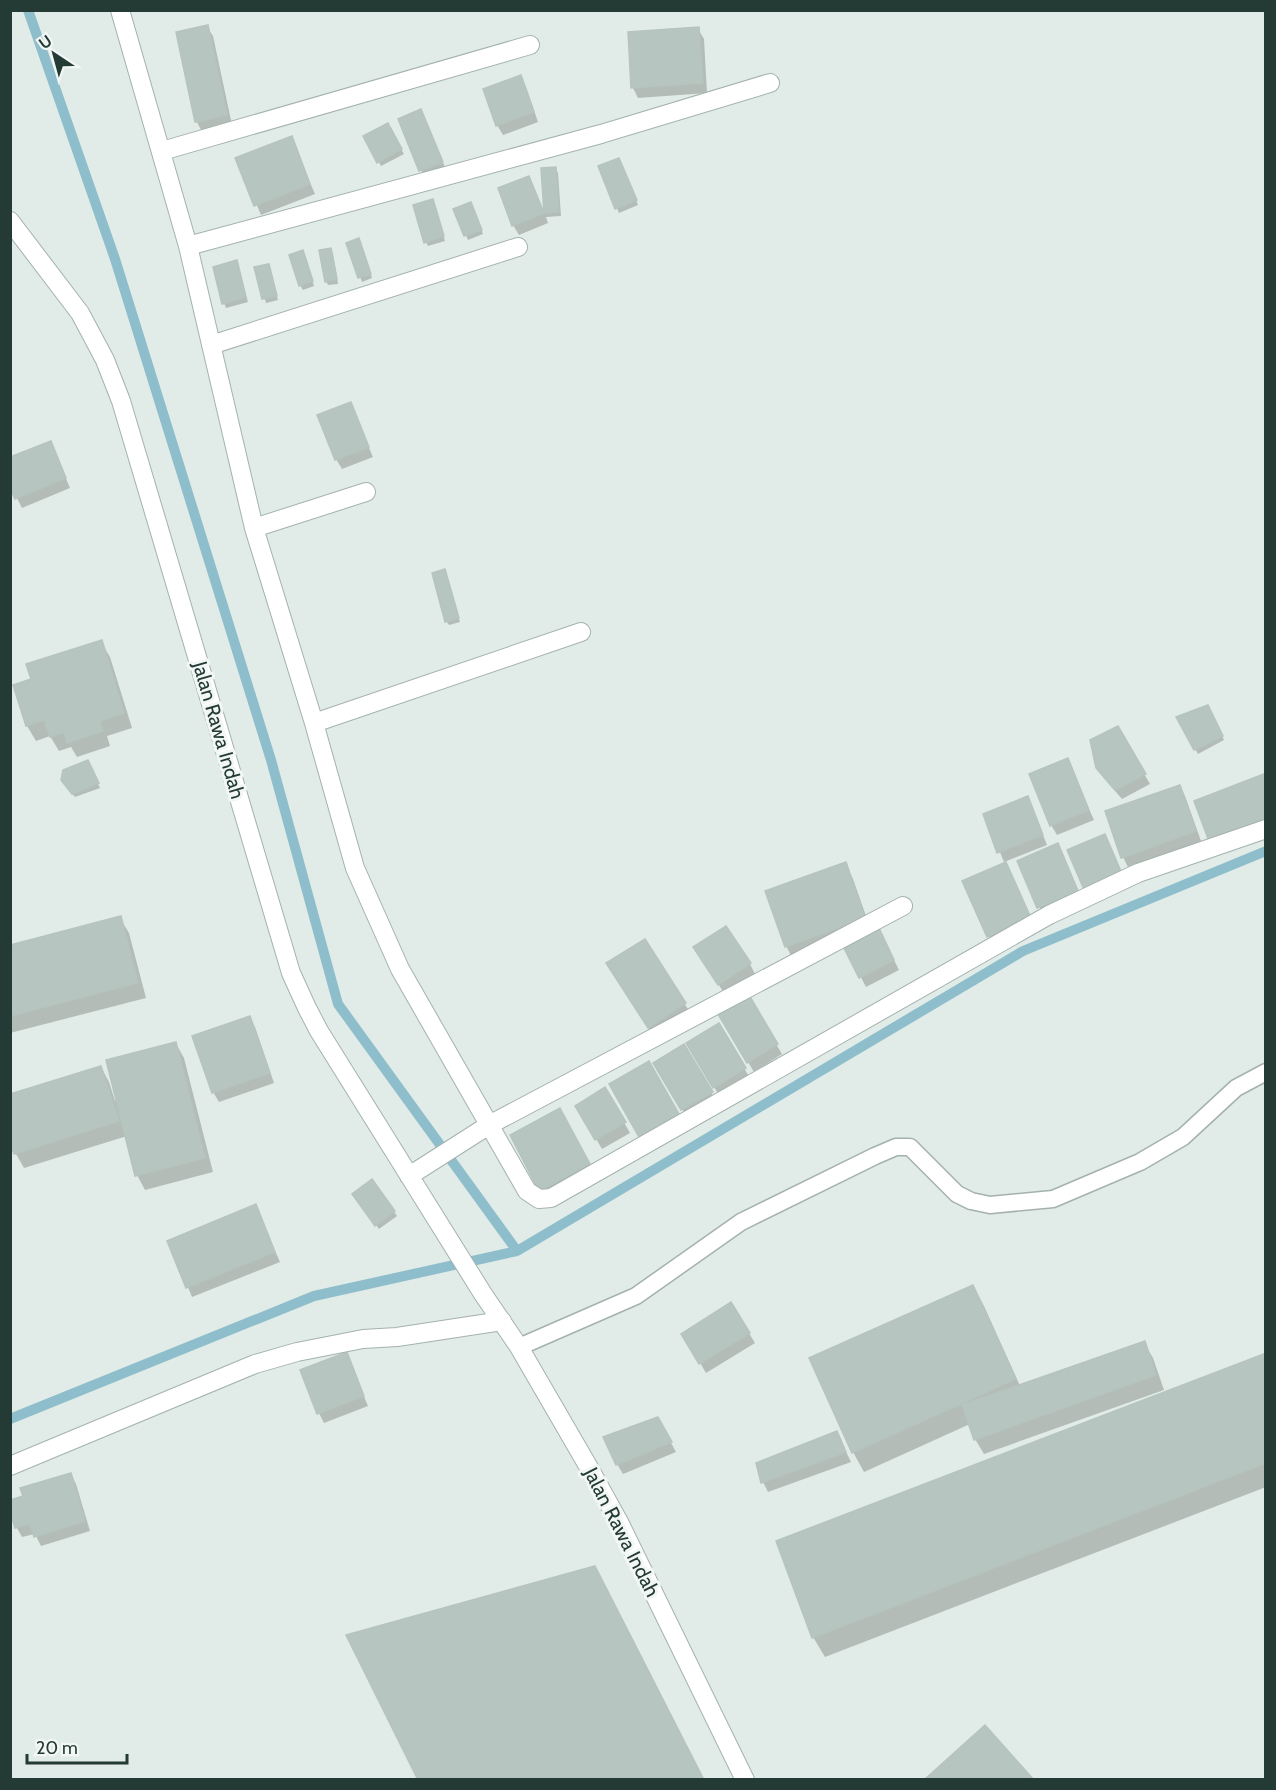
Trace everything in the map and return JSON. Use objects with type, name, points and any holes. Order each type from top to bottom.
[{"type":"street","points":[[120,10],[188,246],[254,528],[360,878],[399,969],[527,1191],[539,1199],[551,1198],[1049,915],[1138,873],[1266,829]]},
{"type":"street","points":[[162,151],[530,45]]},
{"type":"street","points":[[188,246],[601,134],[770,83]]},
{"type":"street","name":"Jalan Rawa Indah","points":[[10,221],[80,313],[105,360],[121,401],[291,973],[306,1008],[409,1176],[519,1347],[619,1522],[745,1779]]},
{"type":"street","points":[[211,345],[518,247]]},
{"type":"street","points":[[254,528],[366,492]]},
{"type":"street","points":[[314,723],[581,632]]},
{"type":"street","points":[[409,1176],[489,1125],[903,906]]},
{"type":"street","points":[[10,1466],[255,1364],[297,1352],[363,1339],[397,1337],[502,1321]]},
{"type":"lane","points":[[519,1347],[636,1296],[741,1222],[896,1147],[910,1147],[957,1194],[971,1202],[990,1205],[1053,1199],[1140,1162],[1183,1137],[1236,1088],[1266,1072]]},
{"type":"building","points":[[208,25],[227,115],[195,122],[176,32]]},
{"type":"building","points":[[699,27],[703,83],[631,88],[628,32]]},
{"type":"building","points":[[521,75],[534,112],[496,126],[483,89]]},
{"type":"building","points":[[421,109],[443,162],[419,171],[398,119]]},
{"type":"building","points":[[388,123],[402,149],[377,163],[363,136]]},
{"type":"building","points":[[292,136],[310,184],[254,206],[235,158]]},
{"type":"building","points":[[619,158],[637,200],[615,209],[598,166]]},
{"type":"building","points":[[556,167],[559,212],[544,213],[541,168]]},
{"type":"building","points":[[529,176],[544,213],[512,226],[498,188]]},
{"type":"building","points":[[433,199],[444,236],[424,243],[413,205]]},
{"type":"building","points":[[471,202],[482,230],[464,236],[453,209]]},
{"type":"building","points":[[359,238],[371,274],[358,278],[346,243]]},
{"type":"building","points":[[331,248],[337,279],[325,282],[319,250]]},
{"type":"building","points":[[303,250],[313,281],[299,286],[289,255]]},
{"type":"building","points":[[237,260],[246,297],[222,304],[213,267]]},
{"type":"building","points":[[269,264],[277,296],[262,299],[254,267]]},
{"type":"building","points":[[351,402],[369,447],[335,460],[317,415]]},
{"type":"building","points":[[51,441],[66,478],[15,499],[10,488],[10,457]]},
{"type":"building","points":[[445,569],[459,618],[445,622],[432,573]]},
{"type":"building","points":[[102,640],[124,713],[100,721],[103,731],[67,743],[64,732],[50,737],[44,720],[26,726],[13,685],[31,679],[26,664]]},
{"type":"building","points":[[1208,705],[1223,736],[1194,750],[1176,717]]},
{"type":"building","points":[[1118,726],[1146,774],[1115,790],[1096,768],[1090,740]]},
{"type":"building","points":[[1068,758],[1089,810],[1050,826],[1029,774]]},
{"type":"building","points":[[88,760],[99,783],[72,794],[61,780],[63,770]]},
{"type":"building","points":[[1266,773],[1266,822],[1210,844],[1194,801]]},
{"type":"building","points":[[1180,785],[1196,831],[1121,858],[1105,811]]},
{"type":"building","points":[[1028,796],[1043,835],[997,853],[983,814]]},
{"type":"building","points":[[1105,834],[1123,876],[1085,892],[1067,850]]},
{"type":"building","points":[[1058,843],[1078,891],[1037,908],[1017,861]]},
{"type":"building","points":[[846,862],[865,918],[785,947],[765,891]]},
{"type":"building","points":[[1006,862],[1031,918],[987,937],[962,881]]},
{"type":"building","points":[[121,916],[138,983],[10,1016],[10,945]]},
{"type":"building","points":[[726,926],[751,963],[718,985],[693,947]]},
{"type":"building","points":[[879,928],[894,960],[859,978],[843,946]]},
{"type":"building","points":[[645,939],[686,1003],[648,1028],[606,963]]},
{"type":"building","points":[[749,995],[778,1044],[747,1063],[718,1014]]},
{"type":"building","points":[[250,1016],[270,1073],[212,1093],[192,1036]]},
{"type":"building","points":[[719,1023],[746,1068],[713,1088],[686,1043]]},
{"type":"building","points":[[176,1042],[205,1158],[135,1176],[106,1060]]},
{"type":"building","points":[[684,1044],[713,1092],[681,1110],[653,1063]]},
{"type":"building","points":[[649,1061],[679,1114],[639,1137],[609,1084]]},
{"type":"building","points":[[101,1066],[119,1121],[14,1154],[10,1142],[10,1094]]},
{"type":"building","points":[[605,1087],[626,1122],[595,1140],[575,1106]]},
{"type":"building","points":[[560,1108],[590,1164],[539,1191],[510,1135]]},
{"type":"building","points":[[372,1179],[395,1211],[375,1226],[352,1194]]},
{"type":"building","points":[[256,1204],[275,1252],[186,1288],[167,1241]]},
{"type":"building","points":[[973,1285],[1016,1379],[852,1453],[809,1358]]},
{"type":"building","points":[[731,1302],[750,1333],[699,1364],[681,1334]]},
{"type":"building","points":[[1145,1341],[1156,1375],[974,1440],[962,1405]]},
{"type":"building","points":[[347,1352],[364,1396],[317,1414],[300,1370]]},
{"type":"building","points":[[1266,1353],[1266,1463],[812,1638],[776,1541]]},
{"type":"building","points":[[658,1417],[672,1442],[616,1465],[603,1437]]},
{"type":"building","points":[[837,1431],[846,1452],[761,1483],[756,1463]]},
{"type":"building","points":[[71,1473],[85,1521],[34,1537],[30,1524],[15,1528],[10,1512],[10,1500],[23,1496],[20,1488]]},
{"type":"building","points":[[595,1566],[704,1780],[418,1780],[346,1635]]},
{"type":"building","points":[[985,1725],[1034,1780],[924,1780]]},
{"type":"waterway","points":[[28,10],[115,259],[271,760],[338,1004],[517,1251]]},
{"type":"waterway","points":[[10,1419],[314,1296],[517,1251],[1023,951],[1266,851]]}]
